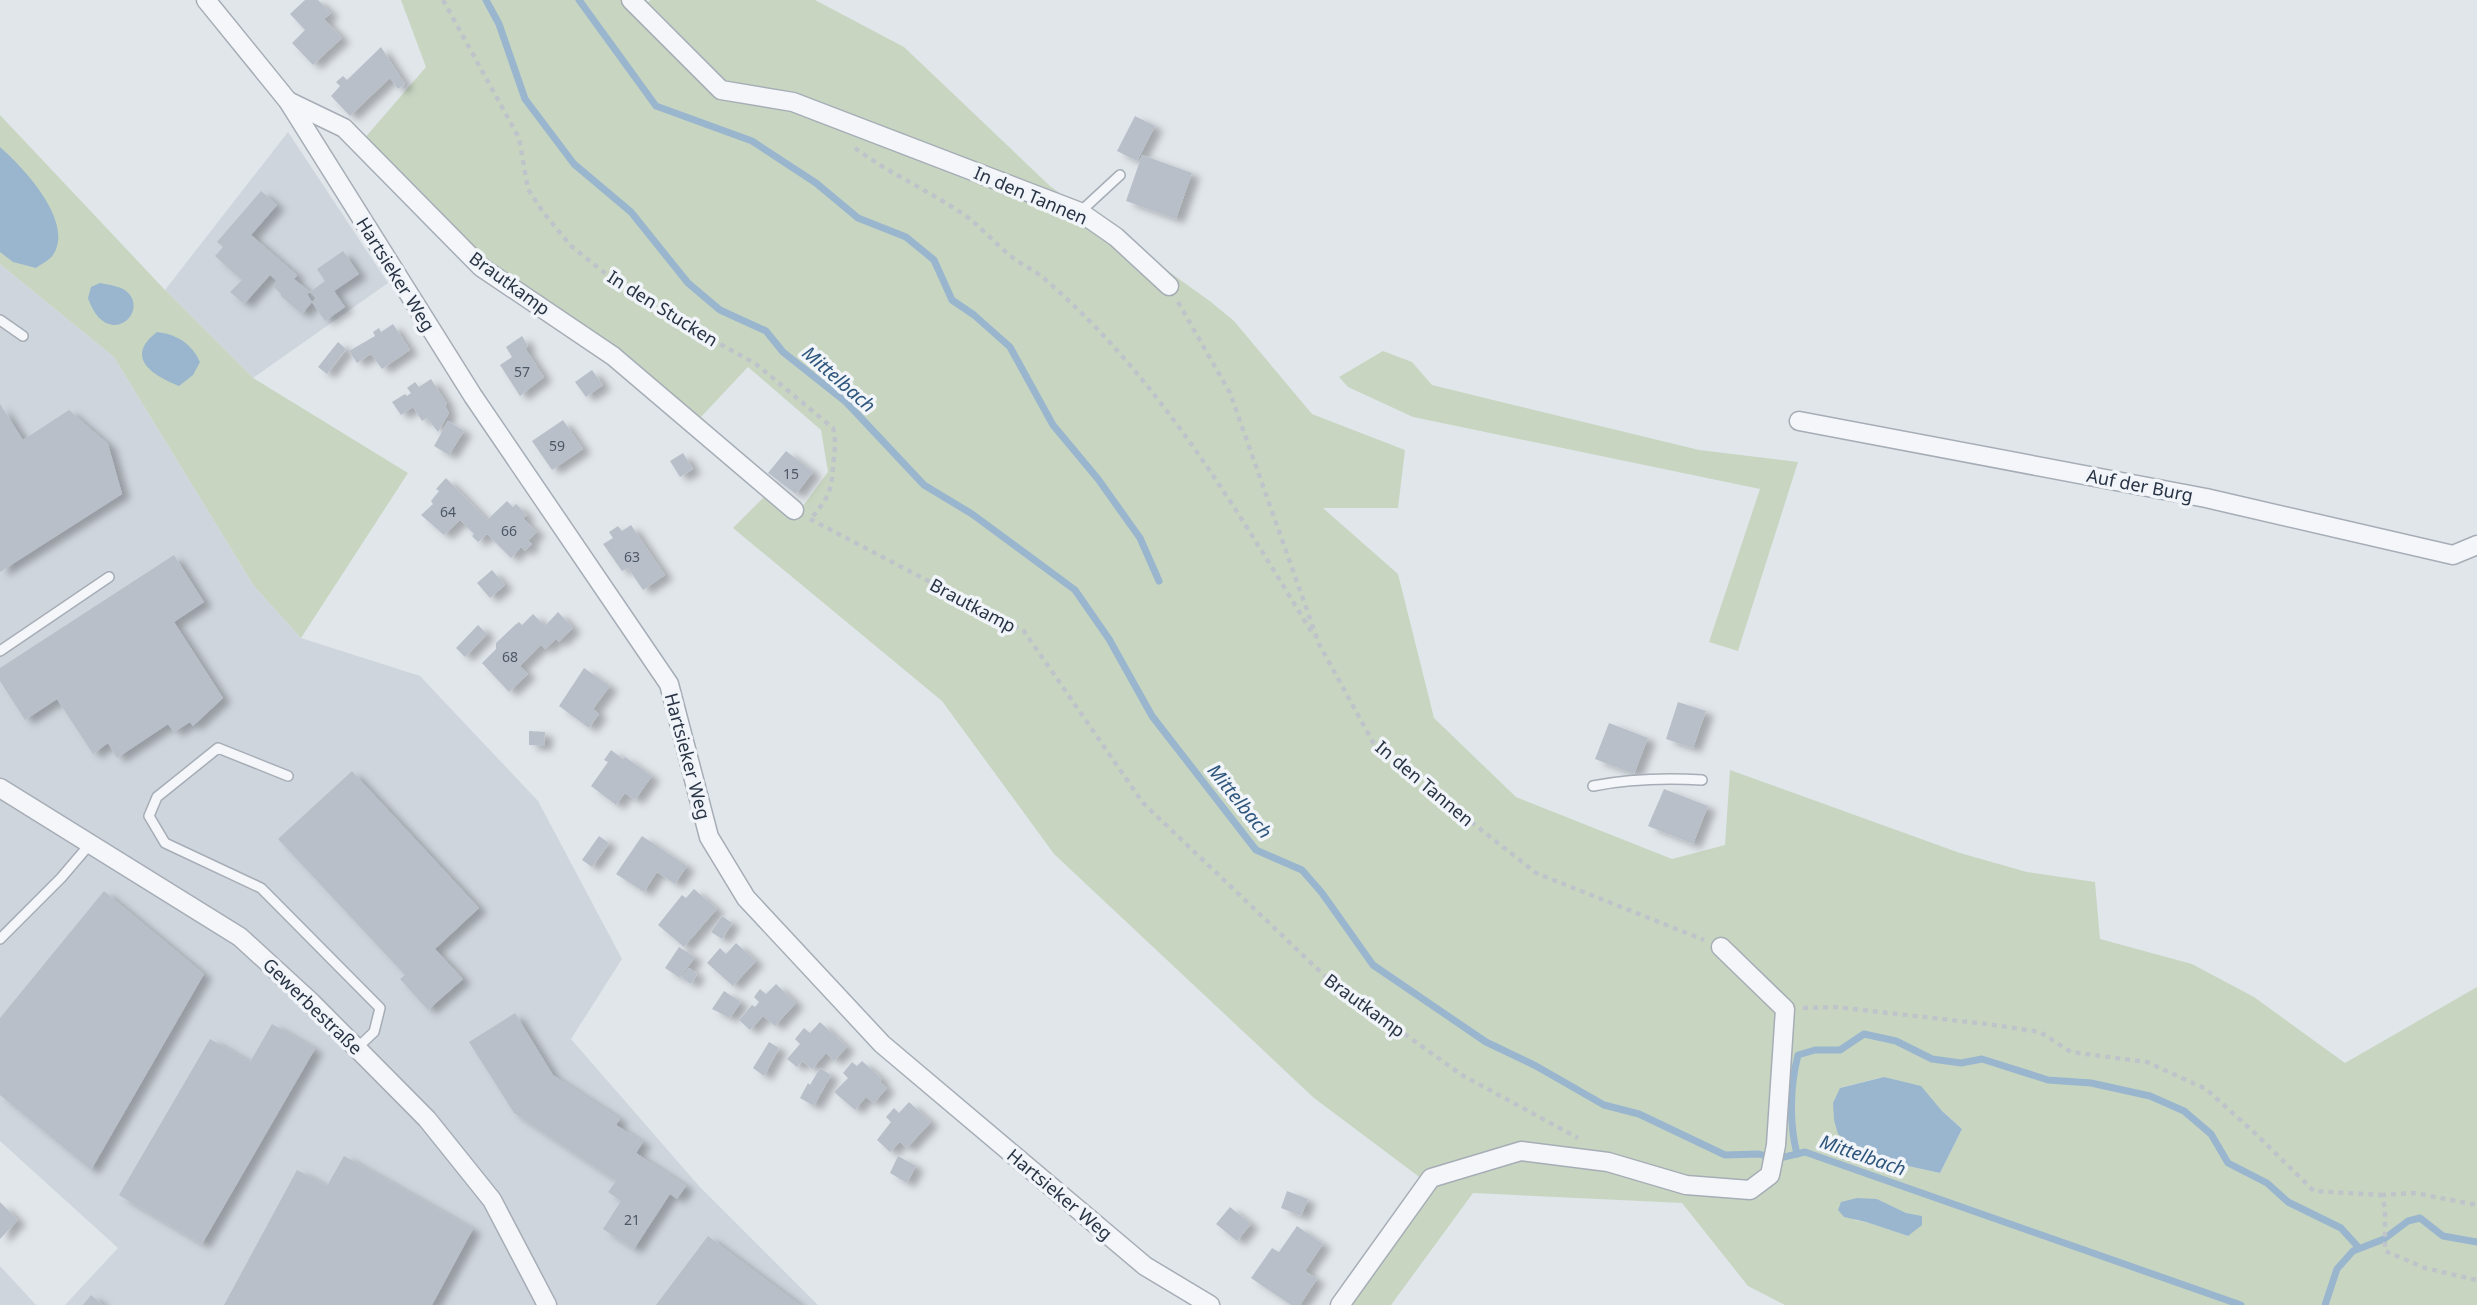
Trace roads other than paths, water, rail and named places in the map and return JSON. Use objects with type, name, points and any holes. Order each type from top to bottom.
[{"type":"street","name":"Hartsieker Weg","points":[[206,0],[288,101],[473,396],[669,684],[709,837],[746,898],[882,1044],[1145,1266],[1210,1305]]},
{"type":"street","name":"In den Tannen","points":[[631,0],[721,89],[793,102],[1080,212],[1116,237],[1169,286]]},
{"type":"street","name":"Brautkamp","points":[[288,101],[344,128],[481,267],[613,356],[794,510]]},
{"type":"street","name":"Auf der Burg","points":[[1799,421],[2206,498],[2454,555],[2477,545]]},
{"type":"street","name":"Gewerbestraße","points":[[0,788],[240,937],[427,1119],[492,1200],[547,1305]]},
{"type":"street","points":[[1340,1305],[1431,1178],[1521,1151],[1608,1161],[1686,1185],[1750,1190],[1770,1175],[1776,1145],[1785,1009],[1721,947]]},
{"type":"lane","points":[[1080,212],[1120,175]]},
{"type":"lane","points":[[0,320],[23,337]]},
{"type":"lane","points":[[0,651],[109,578]]},
{"type":"lane","points":[[288,776],[218,748],[157,797],[149,816],[165,843],[261,888],[380,1008],[374,1032],[357,1048]]},
{"type":"lane","points":[[1593,786],[1639,780],[1702,780]]},
{"type":"lane","points":[[0,939],[61,878],[91,843]]},
{"type":"water","points":[[0,147],[33,181],[52,212],[57,227],[58,242],[53,255],[36,268],[13,262],[0,252]]},
{"type":"water","points":[[100,283],[120,288],[130,295],[133,312],[128,319],[113,325],[104,322],[95,313],[88,298],[91,287]]},
{"type":"water","points":[[157,332],[183,341],[193,350],[200,362],[193,375],[179,386],[152,371],[142,358],[147,341]]},
{"type":"water","points":[[1884,1077],[1921,1086],[1962,1129],[1940,1173],[1885,1161],[1838,1134],[1833,1103],[1840,1088]]},
{"type":"water","points":[[1857,1198],[1877,1199],[1906,1213],[1922,1216],[1922,1225],[1908,1236],[1844,1217],[1838,1210],[1841,1202]]},
{"type":"waterway","name":"Mittelbach","points":[[486,0],[499,24],[525,99],[574,164],[631,212],[688,283],[720,310],[766,331],[783,352],[846,402],[924,485],[972,514],[1075,590],[1109,639],[1152,716],[1256,850],[1302,870],[1322,893],[1373,965],[1486,1042],[1536,1066],[1604,1105],[1639,1114],[1725,1155],[1759,1154],[1776,1159],[1805,1152],[2241,1305]]},
{"type":"waterway","points":[[579,0],[656,106],[752,141],[816,183],[858,218],[906,237],[934,260],[952,300],[974,315],[1010,347],[1053,425],[1098,479],[1140,538],[1159,581]]},
{"type":"waterway","points":[[1797,1154],[1792,1104],[1798,1055],[1815,1050],[1840,1050],[1864,1034],[1896,1041],[1932,1059],[1961,1063],[1982,1059],[2048,1080],[2091,1083],[2150,1096],[2184,1111],[2211,1134],[2228,1163],[2267,1183],[2288,1202],[2341,1228],[2359,1248]]},
{"type":"waterway","name":"Mittelbach","points":[[2325,1305],[2337,1269],[2353,1251],[2384,1239],[2408,1221],[2420,1218],[2443,1236],[2477,1242]]}]
